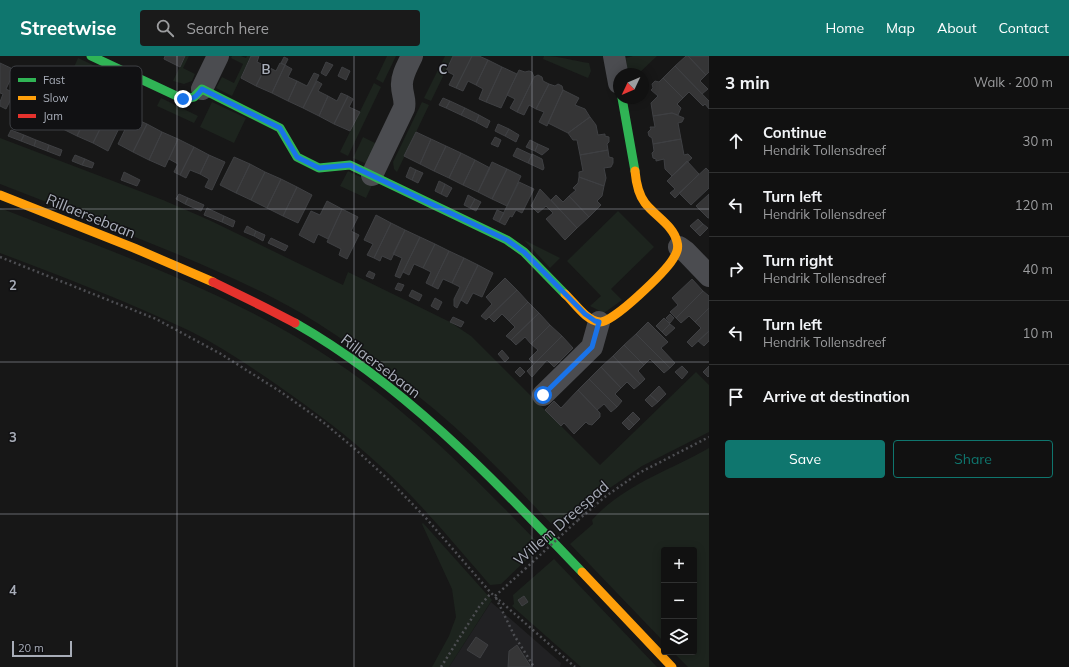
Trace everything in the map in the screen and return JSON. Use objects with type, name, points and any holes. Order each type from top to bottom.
[{"type":"street","points":[[92,56],[113,66]]},
{"type":"street","points":[[142,80],[183,99],[192,100],[202,89],[218,56]]},
{"type":"street","points":[[372,175],[404,108],[406,101],[402,86],[402,78],[412,56]]},
{"type":"street","points":[[614,56],[616,68]]},
{"type":"street","points":[[202,89],[280,128],[297,157],[319,168],[350,165],[507,240],[524,252],[585,314],[599,322],[605,322],[618,314],[672,261],[676,256],[679,247],[676,237],[645,204],[640,193],[636,180],[623,104]]},
{"type":"street","name":"Rillaersebaan","points":[[0,195],[173,264],[263,306],[308,331],[349,357],[444,433],[511,498],[672,667]]},
{"type":"street","points":[[679,247],[686,252],[709,276]]},
{"type":"street","points":[[543,395],[592,347],[599,322]]},
{"type":"path","points":[[0,257],[156,319],[221,354],[281,392],[322,422],[391,482],[425,517],[491,593],[575,667]]},
{"type":"path","name":"Willem Dreespad","points":[[495,596],[606,496],[639,473],[709,437]]},
{"type":"path","points":[[441,667],[479,607],[491,593]]},
{"type":"path","points":[[495,596],[514,635],[534,667]]},
{"type":"shaded area","points":[[185,56],[189,56],[183,68],[195,74],[192,81],[184,84],[173,81]]},
{"type":"shaded area","points":[[232,56],[241,56],[246,58],[247,56],[251,56],[232,96],[216,88],[222,77],[234,83],[243,64],[231,58]]},
{"type":"shaded area","points":[[387,56],[396,56],[383,83],[376,79]]},
{"type":"shaded area","points":[[445,56],[453,56],[431,101],[424,98]]},
{"type":"shaded area","points":[[544,56],[589,63],[591,71],[588,78],[543,59]]},
{"type":"shaded area","points":[[633,56],[657,56],[644,68],[625,68],[627,67],[626,58]]},
{"type":"shaded area","points":[[78,58],[95,66],[74,66]]},
{"type":"shaded area","points":[[374,83],[381,87],[348,156],[340,152]]},
{"type":"shaded area","points":[[161,98],[198,116],[194,123],[157,106]]},
{"type":"shaded area","points":[[212,102],[246,118],[234,143],[200,127]]},
{"type":"shaded area","points":[[422,102],[429,105],[397,172],[394,169],[393,162]]},
{"type":"shaded area","points":[[363,137],[377,144],[369,165],[353,158]]},
{"type":"shaded area","points":[[0,138],[163,200],[209,220],[343,285],[348,272],[450,322],[471,336],[600,465],[696,372],[709,385],[709,432],[642,466],[588,503],[558,531],[482,453],[434,409],[369,358],[301,313],[240,282],[177,254],[0,184]]},
{"type":"shaded area","points":[[348,171],[373,183],[366,198],[340,186]]},
{"type":"shaded area","points":[[0,208],[173,276],[257,315],[297,337],[336,362],[392,403],[468,472],[541,546],[501,584],[490,585],[422,507],[377,463],[330,424],[258,372],[225,350],[190,331],[96,290],[0,253]]},
{"type":"shaded area","points":[[618,211],[654,247],[611,289],[622,300],[604,313],[590,306],[601,296],[567,261]]},
{"type":"shaded area","points":[[524,240],[560,258],[550,268]]},
{"type":"shaded area","points":[[709,448],[709,667],[688,667],[676,655],[697,655],[697,547],[661,547],[661,639],[570,544],[593,524],[592,520],[604,508],[618,497],[632,488]]},
{"type":"shaded area","points":[[423,523],[492,600],[449,667],[432,667],[449,636],[456,617],[452,589],[422,524]]},
{"type":"shaded area","points":[[554,559],[657,667],[581,667],[512,606],[514,604],[513,595]]},
{"type":"shaded area","points":[[491,602],[561,663],[560,667],[449,667]]},
{"type":"building","points":[[165,56],[185,56],[180,67],[164,59]]},
{"type":"building","points":[[251,56],[259,56],[257,62],[266,66],[256,86],[241,78]]},
{"type":"building","points":[[453,56],[472,56],[456,88],[449,85],[454,75],[446,71]]},
{"type":"building","points":[[472,56],[479,56],[488,60],[476,85],[468,81],[463,91],[456,88]]},
{"type":"building","points":[[686,56],[688,56],[706,75],[700,81],[708,89],[702,94],[675,66]]},
{"type":"building","points":[[688,56],[709,56],[709,72],[706,75]]},
{"type":"building","points":[[284,57],[288,59],[285,65],[281,63]]},
{"type":"building","points":[[488,60],[502,67],[486,102],[479,99],[483,89],[476,85]]},
{"type":"building","points":[[326,62],[333,65],[326,76],[321,73]]},
{"type":"building","points":[[0,63],[10,68],[10,81],[6,89],[10,91],[10,101],[6,109],[0,106],[3,94],[0,93]]},
{"type":"building","points":[[280,63],[285,65],[272,93],[256,86],[266,66],[276,71]]},
{"type":"building","points":[[285,65],[292,69],[288,77],[297,81],[288,101],[272,93]]},
{"type":"building","points":[[675,66],[709,101],[709,109],[705,104],[703,106],[689,92],[683,98],[663,78]]},
{"type":"building","points":[[342,67],[350,71],[346,80],[338,76]]},
{"type":"building","points":[[502,67],[517,74],[501,108],[486,102]]},
{"type":"building","points":[[519,70],[532,72],[534,77],[517,112],[510,108],[515,99],[507,95]]},
{"type":"building","points":[[314,73],[319,75],[303,108],[288,101],[297,81],[307,86]]},
{"type":"building","points":[[538,75],[542,77],[543,81],[549,84],[536,109],[529,105],[524,115],[517,112],[534,77]]},
{"type":"building","points":[[663,78],[683,98],[677,104],[681,108],[678,115],[672,113],[653,116],[651,103],[658,96],[651,90],[653,88],[652,84],[655,81],[659,82]]},
{"type":"building","points":[[317,81],[322,84],[318,91],[328,96],[319,116],[303,108]]},
{"type":"building","points":[[549,84],[555,86],[558,84],[562,86],[563,90],[547,126],[539,122],[544,112],[536,109]]},
{"type":"building","points":[[563,90],[579,98],[575,105],[585,109],[590,117],[568,133],[548,123]]},
{"type":"building","points":[[341,93],[348,96],[334,124],[319,116],[328,96],[337,101]]},
{"type":"building","points":[[348,96],[353,99],[349,107],[360,112],[350,131],[334,124]]},
{"type":"building","points":[[443,98],[450,101],[446,108],[439,105]]},
{"type":"building","points":[[450,101],[465,108],[461,115],[446,108]]},
{"type":"building","points":[[465,108],[479,115],[476,122],[461,115]]},
{"type":"building","points":[[672,113],[684,118],[682,122],[678,123],[681,139],[653,144],[652,138],[649,136],[648,132],[651,129],[650,127],[655,127],[653,116]]},
{"type":"building","points":[[479,115],[490,121],[487,128],[476,122]]},
{"type":"building","points":[[590,117],[596,125],[598,135],[605,134],[605,136],[609,137],[609,142],[607,144],[608,150],[580,155],[577,140],[573,140],[568,133]]},
{"type":"building","points":[[142,122],[147,124],[133,152],[118,144],[125,130],[142,130]]},
{"type":"building","points":[[147,124],[162,132],[149,160],[133,152]]},
{"type":"building","points":[[498,124],[509,129],[505,136],[495,131]]},
{"type":"building","points":[[509,129],[519,135],[516,142],[505,136]]},
{"type":"building","points":[[11,130],[24,135],[21,141],[8,136]]},
{"type":"building","points":[[65,130],[80,130],[77,136]]},
{"type":"building","points":[[80,130],[100,130],[93,143],[77,136]]},
{"type":"building","points":[[100,130],[118,130],[108,151],[93,143]]},
{"type":"building","points":[[162,132],[178,139],[165,167],[149,160]]},
{"type":"building","points":[[416,132],[431,139],[420,164],[404,156]]},
{"type":"building","points":[[24,135],[36,140],[34,146],[21,141]]},
{"type":"building","points":[[495,137],[501,140],[498,147],[491,144]]},
{"type":"building","points":[[178,139],[194,147],[180,175],[174,172],[178,164],[169,159]]},
{"type":"building","points":[[431,139],[446,146],[434,171],[420,164]]},
{"type":"building","points":[[681,139],[684,155],[688,154],[692,158],[672,176],[665,169],[664,159],[656,161],[656,159],[653,158],[653,144]]},
{"type":"building","points":[[36,140],[49,145],[47,151],[34,146]]},
{"type":"building","points":[[530,140],[538,144],[535,151],[526,147]]},
{"type":"building","points":[[538,144],[549,149],[542,155],[535,151]]},
{"type":"building","points":[[49,145],[62,150],[60,156],[47,151]]},
{"type":"building","points":[[446,146],[461,153],[449,178],[434,171]]},
{"type":"building","points":[[194,147],[209,155],[200,174],[190,170],[186,178],[180,175]]},
{"type":"building","points":[[517,148],[532,155],[528,163],[513,156]]},
{"type":"building","points":[[608,150],[609,157],[613,158],[613,163],[611,167],[604,168],[606,178],[604,186],[579,177],[579,172],[583,171],[580,155]]},
{"type":"building","points":[[461,153],[475,160],[463,185],[449,178]]},
{"type":"building","points":[[532,154],[542,159],[543,170],[528,163]]},
{"type":"building","points":[[75,155],[85,159],[82,165],[72,161]]},
{"type":"building","points":[[209,155],[225,162],[212,190],[205,187],[209,179],[200,174]]},
{"type":"building","points":[[234,157],[250,164],[236,193],[220,185]]},
{"type":"building","points":[[85,159],[94,163],[92,168],[82,165]]},
{"type":"building","points":[[475,160],[490,168],[478,192],[463,185]]},
{"type":"building","points":[[687,161],[699,174],[675,198],[670,193],[675,189],[667,181]]},
{"type":"building","points":[[492,162],[507,169],[492,199],[478,192]]},
{"type":"building","points":[[250,164],[265,172],[251,200],[236,193]]},
{"type":"building","points":[[410,167],[416,170],[412,180],[406,177]]},
{"type":"building","points":[[706,168],[709,171],[709,188],[691,205],[679,193]]},
{"type":"building","points":[[507,169],[521,176],[507,206],[492,199]]},
{"type":"building","points":[[416,170],[423,173],[418,183],[412,180]]},
{"type":"building","points":[[124,172],[140,180],[137,186],[121,180]]},
{"type":"building","points":[[265,172],[281,179],[267,208],[251,200]]},
{"type":"building","points":[[579,177],[604,186],[602,196],[597,201],[601,205],[589,217],[569,196],[576,190],[573,188],[578,183]]},
{"type":"building","points":[[281,179],[297,187],[283,216],[267,208]]},
{"type":"building","points":[[439,181],[445,184],[441,194],[435,191]]},
{"type":"building","points":[[519,182],[534,189],[522,213],[516,210],[512,217],[510,216],[505,225],[499,222]]},
{"type":"building","points":[[445,184],[452,188],[447,197],[441,194]]},
{"type":"building","points":[[297,187],[312,195],[298,223],[283,216]]},
{"type":"building","points":[[540,189],[577,228],[565,240],[546,219],[553,213],[546,206],[538,213],[531,206]]},
{"type":"building","points":[[179,194],[188,198],[185,204],[176,199]]},
{"type":"building","points":[[709,194],[709,218],[708,218],[696,206]]},
{"type":"building","points":[[468,195],[475,199],[470,208],[464,205]]},
{"type":"building","points":[[556,195],[563,202],[569,196],[589,217],[577,228],[551,200]]},
{"type":"building","points":[[188,198],[204,205],[201,211],[185,204]]},
{"type":"building","points":[[475,199],[481,202],[476,211],[470,208]]},
{"type":"building","points":[[327,201],[342,209],[328,239],[318,234],[314,243],[299,235],[311,211],[320,215]]},
{"type":"building","points":[[207,208],[224,216],[222,222],[204,215]]},
{"type":"building","points":[[342,209],[358,217],[351,231],[359,235],[347,259],[339,255],[341,249],[327,242]]},
{"type":"building","points":[[497,210],[504,213],[499,222],[493,219]]},
{"type":"building","points":[[376,215],[391,223],[374,258],[367,255],[373,244],[364,240]]},
{"type":"building","points":[[224,216],[235,221],[233,227],[222,222]]},
{"type":"building","points":[[698,219],[703,224],[695,231],[690,226]]},
{"type":"building","points":[[391,223],[405,230],[391,260],[382,256],[380,261],[374,258]]},
{"type":"building","points":[[703,224],[708,228],[700,236],[695,231]]},
{"type":"building","points":[[247,226],[256,231],[254,236],[244,232]]},
{"type":"building","points":[[405,230],[420,237],[400,278],[395,276],[402,258],[393,254]]},
{"type":"building","points":[[256,231],[265,235],[263,241],[254,236]]},
{"type":"building","points":[[420,237],[435,244],[423,268],[414,264],[409,275],[403,272]]},
{"type":"building","points":[[271,238],[288,246],[285,251],[268,243]]},
{"type":"building","points":[[435,244],[449,251],[432,286],[426,283],[431,272],[423,268]]},
{"type":"building","points":[[449,251],[464,258],[452,283],[443,279],[438,289],[432,286]]},
{"type":"building","points":[[464,258],[478,265],[457,308],[454,306],[454,299],[460,287],[452,283]]},
{"type":"building","points":[[478,265],[493,273],[482,297],[473,293],[467,304],[461,300]]},
{"type":"building","points":[[369,271],[375,274],[373,279],[366,276]]},
{"type":"building","points":[[505,278],[517,290],[486,320],[481,316],[492,304],[486,297]]},
{"type":"building","points":[[692,279],[703,291],[676,318],[670,312],[678,305],[672,298]]},
{"type":"building","points":[[398,283],[404,285],[401,291],[395,289]]},
{"type":"building","points":[[412,290],[422,295],[419,301],[409,296]]},
{"type":"building","points":[[517,290],[528,302],[509,321],[502,314],[494,322],[489,317]]},
{"type":"building","points":[[703,291],[709,296],[709,308],[695,322],[689,316],[681,323],[676,318]]},
{"type":"building","points":[[435,298],[442,302],[438,310],[431,306]]},
{"type":"building","points":[[528,302],[539,313],[511,340],[506,336],[515,327],[509,321]]},
{"type":"building","points":[[709,308],[709,331],[692,347],[687,342],[701,328],[695,322]]},
{"type":"building","points":[[539,313],[550,325],[531,344],[525,337],[516,345],[511,340]]},
{"type":"building","points":[[670,314],[674,318],[670,323],[666,318]]},
{"type":"building","points":[[453,317],[464,322],[461,327],[450,322]]},
{"type":"building","points":[[664,318],[670,324],[662,332],[656,326]]},
{"type":"building","points":[[648,322],[668,342],[661,348],[675,363],[670,368],[636,334]]},
{"type":"building","points":[[670,324],[675,328],[666,336],[662,332]]},
{"type":"building","points":[[550,325],[562,336],[534,364],[529,359],[538,350],[531,344]]},
{"type":"building","points":[[709,331],[709,341],[704,346],[698,341]]},
{"type":"building","points":[[636,334],[670,368],[664,373],[650,359],[644,365],[624,345]]},
{"type":"building","points":[[562,336],[573,348],[554,367],[547,360],[532,377],[527,371]]},
{"type":"building","points":[[624,345],[644,365],[638,371],[645,379],[640,384],[613,356]]},
{"type":"building","points":[[502,350],[509,358],[505,362],[498,354]]},
{"type":"building","points":[[613,356],[640,384],[634,389],[627,382],[621,388],[601,367]]},
{"type":"building","points":[[682,366],[688,372],[682,379],[675,372]]},
{"type":"building","points":[[709,366],[709,376],[708,377],[703,372]]},
{"type":"building","points":[[520,367],[525,372],[520,377],[515,372]]},
{"type":"building","points":[[601,367],[621,388],[615,394],[622,401],[617,407],[589,379]]},
{"type":"building","points":[[589,379],[617,407],[611,412],[604,404],[597,410],[578,390]]},
{"type":"building","points":[[659,386],[666,394],[658,402],[650,395]]},
{"type":"building","points":[[578,390],[600,413],[600,417],[592,425],[586,422],[574,434],[564,423],[561,426],[545,410],[554,401],[561,408]]},
{"type":"building","points":[[650,395],[658,402],[652,407],[645,400]]},
{"type":"building","points":[[633,412],[640,419],[634,425],[627,418]]},
{"type":"building","points":[[627,418],[634,425],[629,430],[622,423]]},
{"type":"building","points":[[524,596],[528,602],[522,606],[518,600]]},
{"type":"building","points":[[476,637],[488,645],[480,658],[467,650]]},
{"type":"building","points":[[517,645],[531,667],[508,667],[509,651]]},
{"type":"traffic: fast","points":[[91,56],[112,66]]},
{"type":"traffic: fast","points":[[142,80],[183,99],[194,97],[202,89],[280,128],[297,157],[319,168],[350,165],[507,240],[524,252],[565,294]]},
{"type":"traffic: fast","points":[[623,104],[635,171]]},
{"type":"traffic: fast","points":[[295,323],[336,348],[412,405],[482,470],[582,572]]},
{"type":"traffic: slow","points":[[565,294],[585,315],[595,321],[600,322],[607,320],[638,296],[660,274],[674,257],[678,247],[675,236],[668,226],[649,208],[641,196],[635,171]]},
{"type":"traffic: slow","points":[[0,195],[134,248],[213,282]]},
{"type":"traffic: slow","points":[[582,572],[672,667]]},
{"type":"traffic: jam","points":[[213,282],[295,323]]},
{"type":"route","points":[[183,99],[192,100],[202,89],[280,128],[297,157],[319,168],[350,165],[507,240],[524,252],[585,314],[599,322],[592,347],[543,395]]}]
